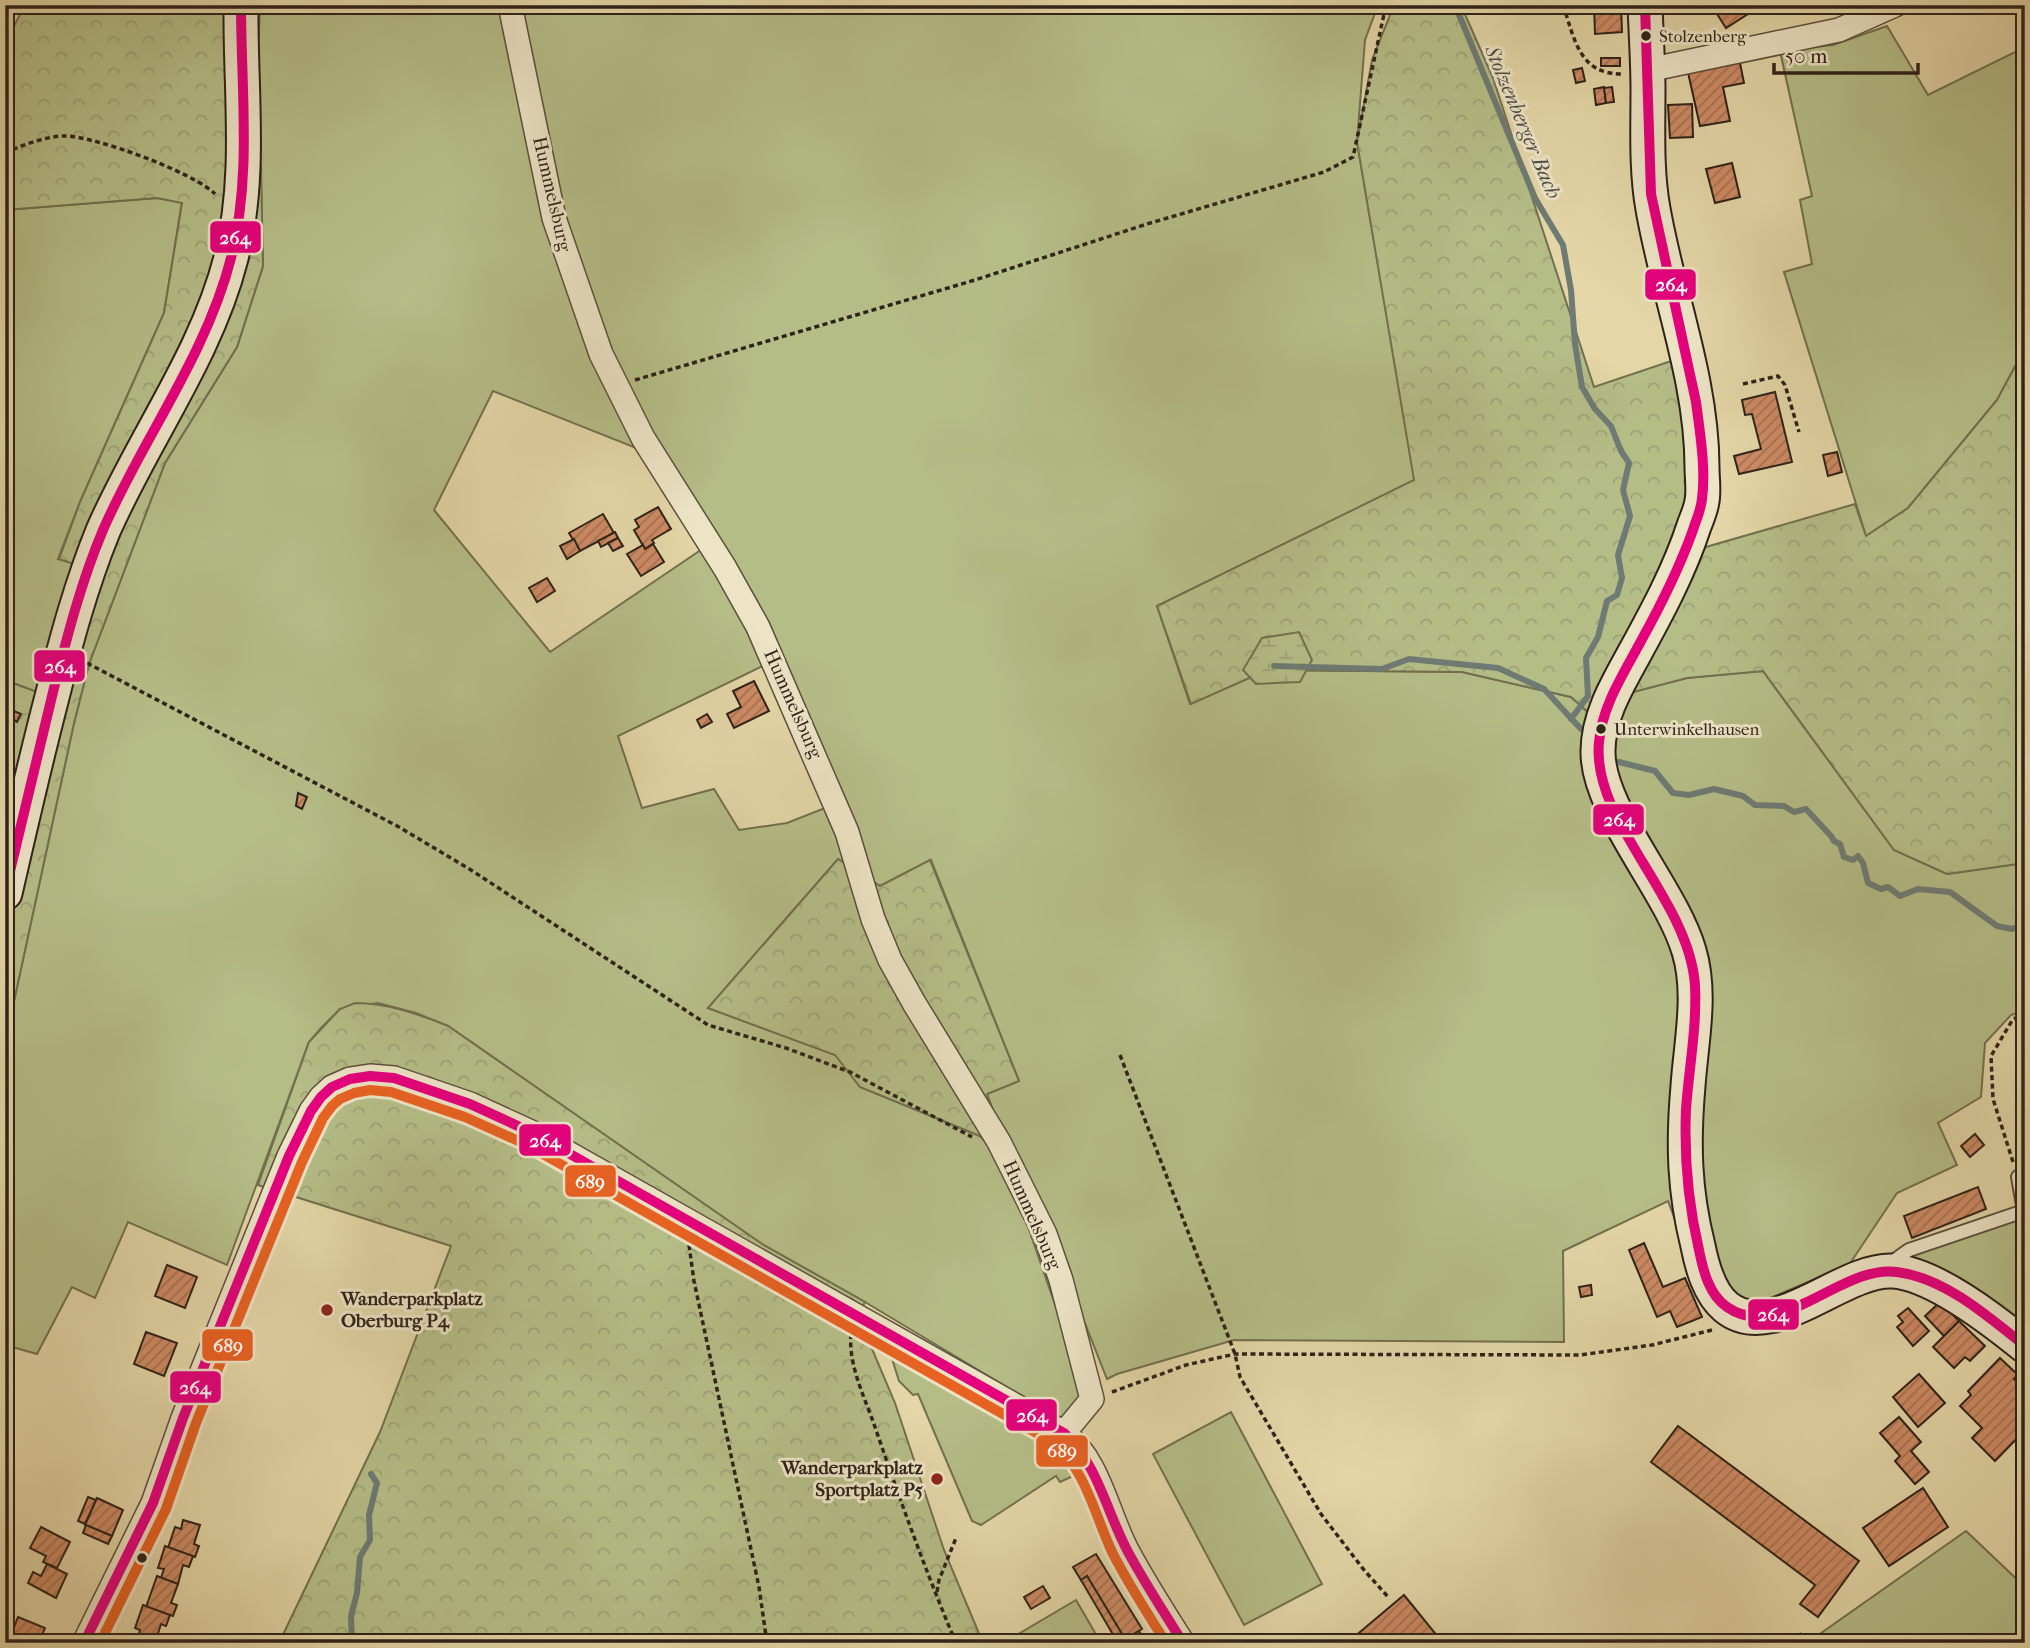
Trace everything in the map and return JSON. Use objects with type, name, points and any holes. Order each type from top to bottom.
[{"type":"street","points":[[5,893],[64,650],[84,581],[104,529],[128,479],[194,355],[214,309],[231,257],[238,223],[244,148],[241,5]]},
{"type":"street","name":"Hummelsburg","points":[[510,5],[554,218],[601,354],[643,438],[725,568],[758,627],[847,832],[873,919],[890,960],[999,1142],[1055,1259],[1092,1399]]},
{"type":"street","points":[[1646,5],[1648,166],[1652,206],[1702,431],[1703,501],[1685,553],[1658,612],[1619,682],[1602,720],[1598,748],[1602,779],[1618,816],[1677,920],[1689,951],[1694,975],[1695,999],[1685,1135],[1686,1191],[1707,1278],[1723,1305],[1751,1318],[1781,1313],[1835,1287],[1881,1272],[1911,1275],[1932,1283],[1991,1319],[2025,1346]]},
{"type":"street","points":[[1648,70],[1839,30],[1895,5]]},
{"type":"street","points":[[84,1643],[153,1503],[183,1418],[289,1156],[314,1105],[327,1090],[350,1079],[369,1076],[394,1078],[440,1092],[531,1132],[1063,1433],[1074,1441],[1090,1464],[1126,1549],[1183,1643]]},
{"type":"street","points":[[1063,1433],[1092,1399]]},
{"type":"lane","points":[[1881,1272],[1892,1260],[1909,1251],[2024,1211],[2018,1177]]},
{"type":"path","points":[[615,386],[975,280],[1340,165],[1353,157],[1386,5]]},
{"type":"path","points":[[1563,5],[1581,51],[1593,68],[1608,74],[1648,70]]},
{"type":"path","points":[[5,153],[60,136],[114,148],[200,181],[238,223]]},
{"type":"path","points":[[1743,384],[1778,376],[1785,385],[1798,432]]},
{"type":"path","points":[[64,650],[399,828],[471,870],[708,1025],[776,1045],[850,1072],[974,1139],[999,1142]]},
{"type":"path","points":[[2018,1177],[1993,1099],[1991,1056],[2012,1019],[2025,1015]]},
{"type":"path","points":[[1120,1055],[1235,1354],[1240,1377],[1321,1514],[1389,1598]]},
{"type":"path","points":[[686,1219],[694,1281],[759,1587],[767,1643]]},
{"type":"path","points":[[858,1316],[850,1343],[854,1363],[899,1498],[956,1643]]},
{"type":"path","points":[[1092,1399],[1186,1365],[1235,1354],[1580,1355],[1652,1345],[1712,1329]]},
{"type":"path","points":[[937,1596],[939,1580],[956,1538]]},
{"type":"path","points":[[1793,1643],[1802,1633]]},
{"type":"green space","points":[[25,5],[230,5],[233,146],[223,258],[80,566],[59,559],[80,502],[164,313],[182,203],[157,198],[5,210],[5,43]]},
{"type":"green space","points":[[260,5],[1378,5],[1365,40],[1357,142],[1415,480],[1157,606],[1190,704],[1267,670],[1462,672],[1571,697],[1609,731],[1629,693],[1687,678],[1763,671],[1894,850],[1947,874],[2025,863],[2025,1010],[2011,1015],[1985,1043],[1981,1097],[1938,1123],[1957,1165],[1897,1193],[1849,1265],[1722,1318],[1693,1268],[1668,1201],[1563,1251],[1564,1342],[1234,1340],[1107,1379],[1041,1212],[998,1124],[987,1094],[1019,1081],[931,860],[880,886],[838,859],[708,1008],[836,1055],[860,1087],[980,1136],[1001,1159],[1068,1342],[1082,1404],[1063,1421],[865,1302],[762,1244],[448,1026],[416,1013],[378,1003],[340,1009],[309,1042],[227,1265],[128,1222],[95,1298],[72,1287],[37,1354],[5,1345],[5,1043],[89,664],[165,463],[237,347],[263,266],[258,55]],"holes":[[[493,391],[669,461],[717,539],[550,652],[434,510]],[[767,664],[843,801],[787,823],[739,830],[714,789],[642,808],[618,736]]]},
{"type":"green space","points":[[1394,5],[1461,5],[1493,78],[1594,387],[1686,356],[1702,431],[1685,553],[1855,504],[1866,536],[1908,508],[1997,400],[2025,348],[2025,863],[1947,874],[1894,850],[1763,671],[1687,678],[1629,693],[1610,732],[1571,697],[1462,672],[1267,670],[1191,704],[1157,606],[1414,480],[1357,142],[1372,60]]},
{"type":"green space","points":[[1887,26],[1928,95],[2025,47],[2025,348],[1997,400],[1908,508],[1866,536],[1784,272],[1812,264],[1800,200],[1812,196],[1780,51],[1833,45]]},
{"type":"green space","points":[[261,166],[263,266],[237,347],[165,463],[89,664],[5,1043],[5,932],[44,765],[100,572],[245,263]]},
{"type":"green space","points":[[157,198],[182,202],[164,313],[80,502],[58,559],[80,565],[45,695],[5,680],[5,210]]},
{"type":"green space","points":[[1299,632],[1312,660],[1300,682],[1256,684],[1243,670],[1262,638]]},
{"type":"green space","points":[[5,680],[45,695],[5,849]]},
{"type":"green space","points":[[838,859],[880,886],[930,860],[1019,1081],[987,1094],[998,1124],[980,1136],[860,1087],[835,1055],[708,1008]]},
{"type":"green space","points":[[355,1003],[391,1007],[448,1026],[762,1244],[865,1302],[858,1316],[895,1403],[944,1550],[983,1643],[279,1643],[380,1432],[451,1246],[258,1185],[309,1042],[340,1009]]},
{"type":"green space","points":[[2021,1218],[2025,1220],[2025,1337],[1894,1263],[1953,1239]]},
{"type":"green space","points":[[895,1347],[1058,1442],[1074,1458],[1082,1472],[1060,1482],[1056,1476],[981,1525],[972,1521],[918,1394],[913,1395],[899,1381],[889,1349]]},
{"type":"green space","points":[[1231,1412],[1322,1584],[1244,1625],[1153,1454]]},
{"type":"green space","points":[[1966,1531],[2025,1587],[2025,1643],[1807,1643]]},
{"type":"green space","points":[[1076,1600],[1101,1643],[1003,1643]]},
{"type":"building","points":[[1594,5],[1621,5],[1622,32],[1595,34]]},
{"type":"building","points":[[1754,5],[1756,9],[1726,28],[1712,6]]},
{"type":"building","points":[[1601,58],[1620,58],[1620,66],[1601,66]]},
{"type":"building","points":[[1739,58],[1744,83],[1723,87],[1730,121],[1700,126],[1687,68]]},
{"type":"building","points":[[1582,68],[1585,81],[1576,83],[1573,70]]},
{"type":"building","points":[[1604,87],[1606,103],[1596,105],[1594,89]]},
{"type":"building","points":[[1612,87],[1614,102],[1606,103],[1604,88]]},
{"type":"building","points":[[1692,104],[1693,137],[1670,138],[1668,105]]},
{"type":"building","points":[[1732,163],[1740,197],[1715,203],[1706,169]]},
{"type":"building","points":[[1775,392],[1792,462],[1739,474],[1734,456],[1761,449],[1752,414],[1745,415],[1742,400]]},
{"type":"building","points":[[1837,452],[1842,472],[1828,476],[1823,455]]},
{"type":"building","points":[[658,507],[671,529],[652,540],[654,543],[645,549],[634,530],[639,527],[635,520]]},
{"type":"building","points":[[603,514],[614,533],[580,551],[569,533]]},
{"type":"building","points":[[615,532],[618,538],[601,547],[598,541]]},
{"type":"building","points":[[618,538],[623,546],[613,551],[608,543]]},
{"type":"building","points":[[574,539],[580,551],[567,559],[560,546]]},
{"type":"building","points":[[653,544],[664,562],[641,576],[627,554],[643,545],[645,549]]},
{"type":"building","points":[[547,578],[555,591],[537,602],[529,588]]},
{"type":"building","points":[[754,681],[769,711],[734,728],[727,714],[741,707],[733,691]]},
{"type":"building","points":[[9,709],[21,714],[17,722],[6,716]]},
{"type":"building","points":[[707,714],[712,722],[701,728],[697,720]]},
{"type":"building","points":[[298,793],[307,797],[302,809],[296,806]]},
{"type":"building","points":[[1975,1134],[1984,1145],[1970,1157],[1961,1146]]},
{"type":"building","points":[[1978,1187],[1986,1209],[1912,1238],[1904,1216]]},
{"type":"building","points":[[1644,1243],[1663,1287],[1685,1278],[1702,1317],[1677,1327],[1670,1311],[1657,1317],[1629,1250]]},
{"type":"building","points":[[167,1265],[197,1277],[185,1308],[155,1296]]},
{"type":"building","points":[[1591,1285],[1592,1295],[1581,1297],[1579,1287]]},
{"type":"building","points":[[1940,1302],[1959,1321],[1944,1336],[1925,1316]]},
{"type":"building","points":[[1908,1308],[1929,1331],[1913,1346],[1897,1327],[1903,1322],[1898,1316]]},
{"type":"building","points":[[1959,1321],[1985,1346],[1970,1361],[1965,1357],[1954,1368],[1933,1347]]},
{"type":"building","points":[[146,1332],[177,1343],[164,1376],[134,1364]]},
{"type":"building","points":[[2000,1358],[2018,1375],[2014,1379],[2025,1390],[2025,1430],[1995,1461],[1972,1438],[1982,1428],[1960,1406],[1971,1395],[1968,1391]]},
{"type":"building","points":[[1919,1374],[1945,1403],[1918,1427],[1893,1397]]},
{"type":"building","points":[[1899,1417],[1921,1442],[1911,1451],[1929,1472],[1915,1484],[1895,1461],[1900,1456],[1880,1433]]},
{"type":"building","points":[[1678,1426],[1859,1561],[1818,1617],[1800,1604],[1815,1585],[1651,1462]]},
{"type":"building","points":[[1923,1488],[1948,1527],[1889,1566],[1863,1528]]},
{"type":"building","points":[[88,1497],[96,1500],[85,1524],[78,1521]]},
{"type":"building","points":[[97,1498],[123,1510],[112,1536],[85,1525]]},
{"type":"building","points":[[183,1520],[200,1525],[194,1544],[199,1546],[195,1557],[168,1548],[175,1527],[181,1529]]},
{"type":"building","points":[[86,1525],[112,1536],[108,1544],[83,1533]]},
{"type":"building","points":[[41,1527],[70,1542],[57,1568],[43,1562],[46,1556],[30,1548]]},
{"type":"building","points":[[165,1546],[193,1556],[189,1567],[183,1565],[178,1584],[161,1578],[164,1569],[158,1568]]},
{"type":"building","points":[[1096,1554],[1142,1629],[1125,1639],[1087,1576],[1081,1580],[1073,1567]]},
{"type":"building","points":[[47,1564],[67,1574],[56,1598],[28,1583],[33,1572],[41,1576]]},
{"type":"building","points":[[157,1576],[178,1584],[171,1603],[177,1605],[173,1616],[146,1607]]},
{"type":"building","points":[[1087,1576],[1125,1639],[1139,1631],[1144,1638],[1136,1643],[1118,1643],[1081,1580]]},
{"type":"building","points":[[1043,1586],[1050,1598],[1031,1609],[1024,1597]]},
{"type":"building","points":[[1404,1595],[1443,1643],[1347,1643]]},
{"type":"building","points":[[143,1605],[170,1615],[166,1626],[161,1624],[155,1643],[138,1638],[140,1630],[135,1628]]},
{"type":"building","points":[[18,1617],[45,1628],[41,1637],[45,1638],[43,1643],[31,1643],[11,1635]]},
{"type":"building","points":[[11,1635],[31,1643],[8,1643]]},
{"type":"waterway","name":"Stolzenberger Bach","points":[[1455,5],[1535,198],[1563,245],[1582,387],[1595,409],[1611,426],[1629,463],[1623,490],[1630,516],[1618,555],[1622,578],[1617,595],[1607,601],[1598,637],[1586,658],[1588,696],[1571,719]]},
{"type":"waterway","points":[[1274,666],[1382,669],[1409,659],[1498,668],[1544,689],[1581,729]]},
{"type":"waterway","points":[[1619,762],[1655,771],[1673,793],[1689,795],[1714,789],[1743,796],[1755,805],[1784,806],[1794,812],[1806,809],[1834,841],[1840,844],[1844,857],[1853,860],[1858,856],[1863,863],[1868,883],[1881,889],[1888,887],[1900,896],[1918,889],[1950,892],[1997,926],[2012,929],[2025,924]]},
{"type":"waterway","points":[[352,1643],[351,1616],[357,1593],[360,1557],[370,1540],[369,1515],[377,1483],[371,1474]]},
{"type":"transit line","name":"264","points":[[5,892],[58,671],[88,570],[119,496],[206,329],[231,258],[243,164],[241,5]]},
{"type":"transit line","name":"264","points":[[1645,5],[1651,194],[1696,402],[1703,487],[1700,511],[1682,559],[1615,690],[1604,716],[1599,742],[1601,772],[1610,802],[1677,922],[1689,954],[1695,1001],[1686,1109],[1686,1162],[1692,1215],[1703,1266],[1711,1289],[1721,1302],[1747,1316],[1768,1316],[1789,1310],[1854,1279],[1876,1273],[1897,1272],[1915,1276],[1966,1300],[2025,1346]]},
{"type":"transit line","name":"264","points":[[84,1643],[153,1503],[183,1418],[289,1156],[311,1111],[332,1087],[350,1079],[370,1076],[394,1078],[470,1104],[531,1132],[1064,1433],[1085,1459],[1127,1550],[1183,1643]]},
{"type":"transit line","name":"689","points":[[100,1643],[166,1509],[196,1423],[302,1162],[323,1118],[340,1099],[370,1090],[391,1092],[465,1117],[525,1144],[1056,1444],[1083,1482],[1113,1554],[1166,1643]]},
{"type":"place","name":"Stolzenberg","points":[[1646,36]]},
{"type":"place","name":"Unterwinkelhausen","points":[[1601,729]]},
{"type":"place","name":"Wanderparkplatz Oberburg P4","points":[[327,1310]]},
{"type":"place","name":"Wanderparkplatz Sportplatz P5","points":[[937,1479]]}]
